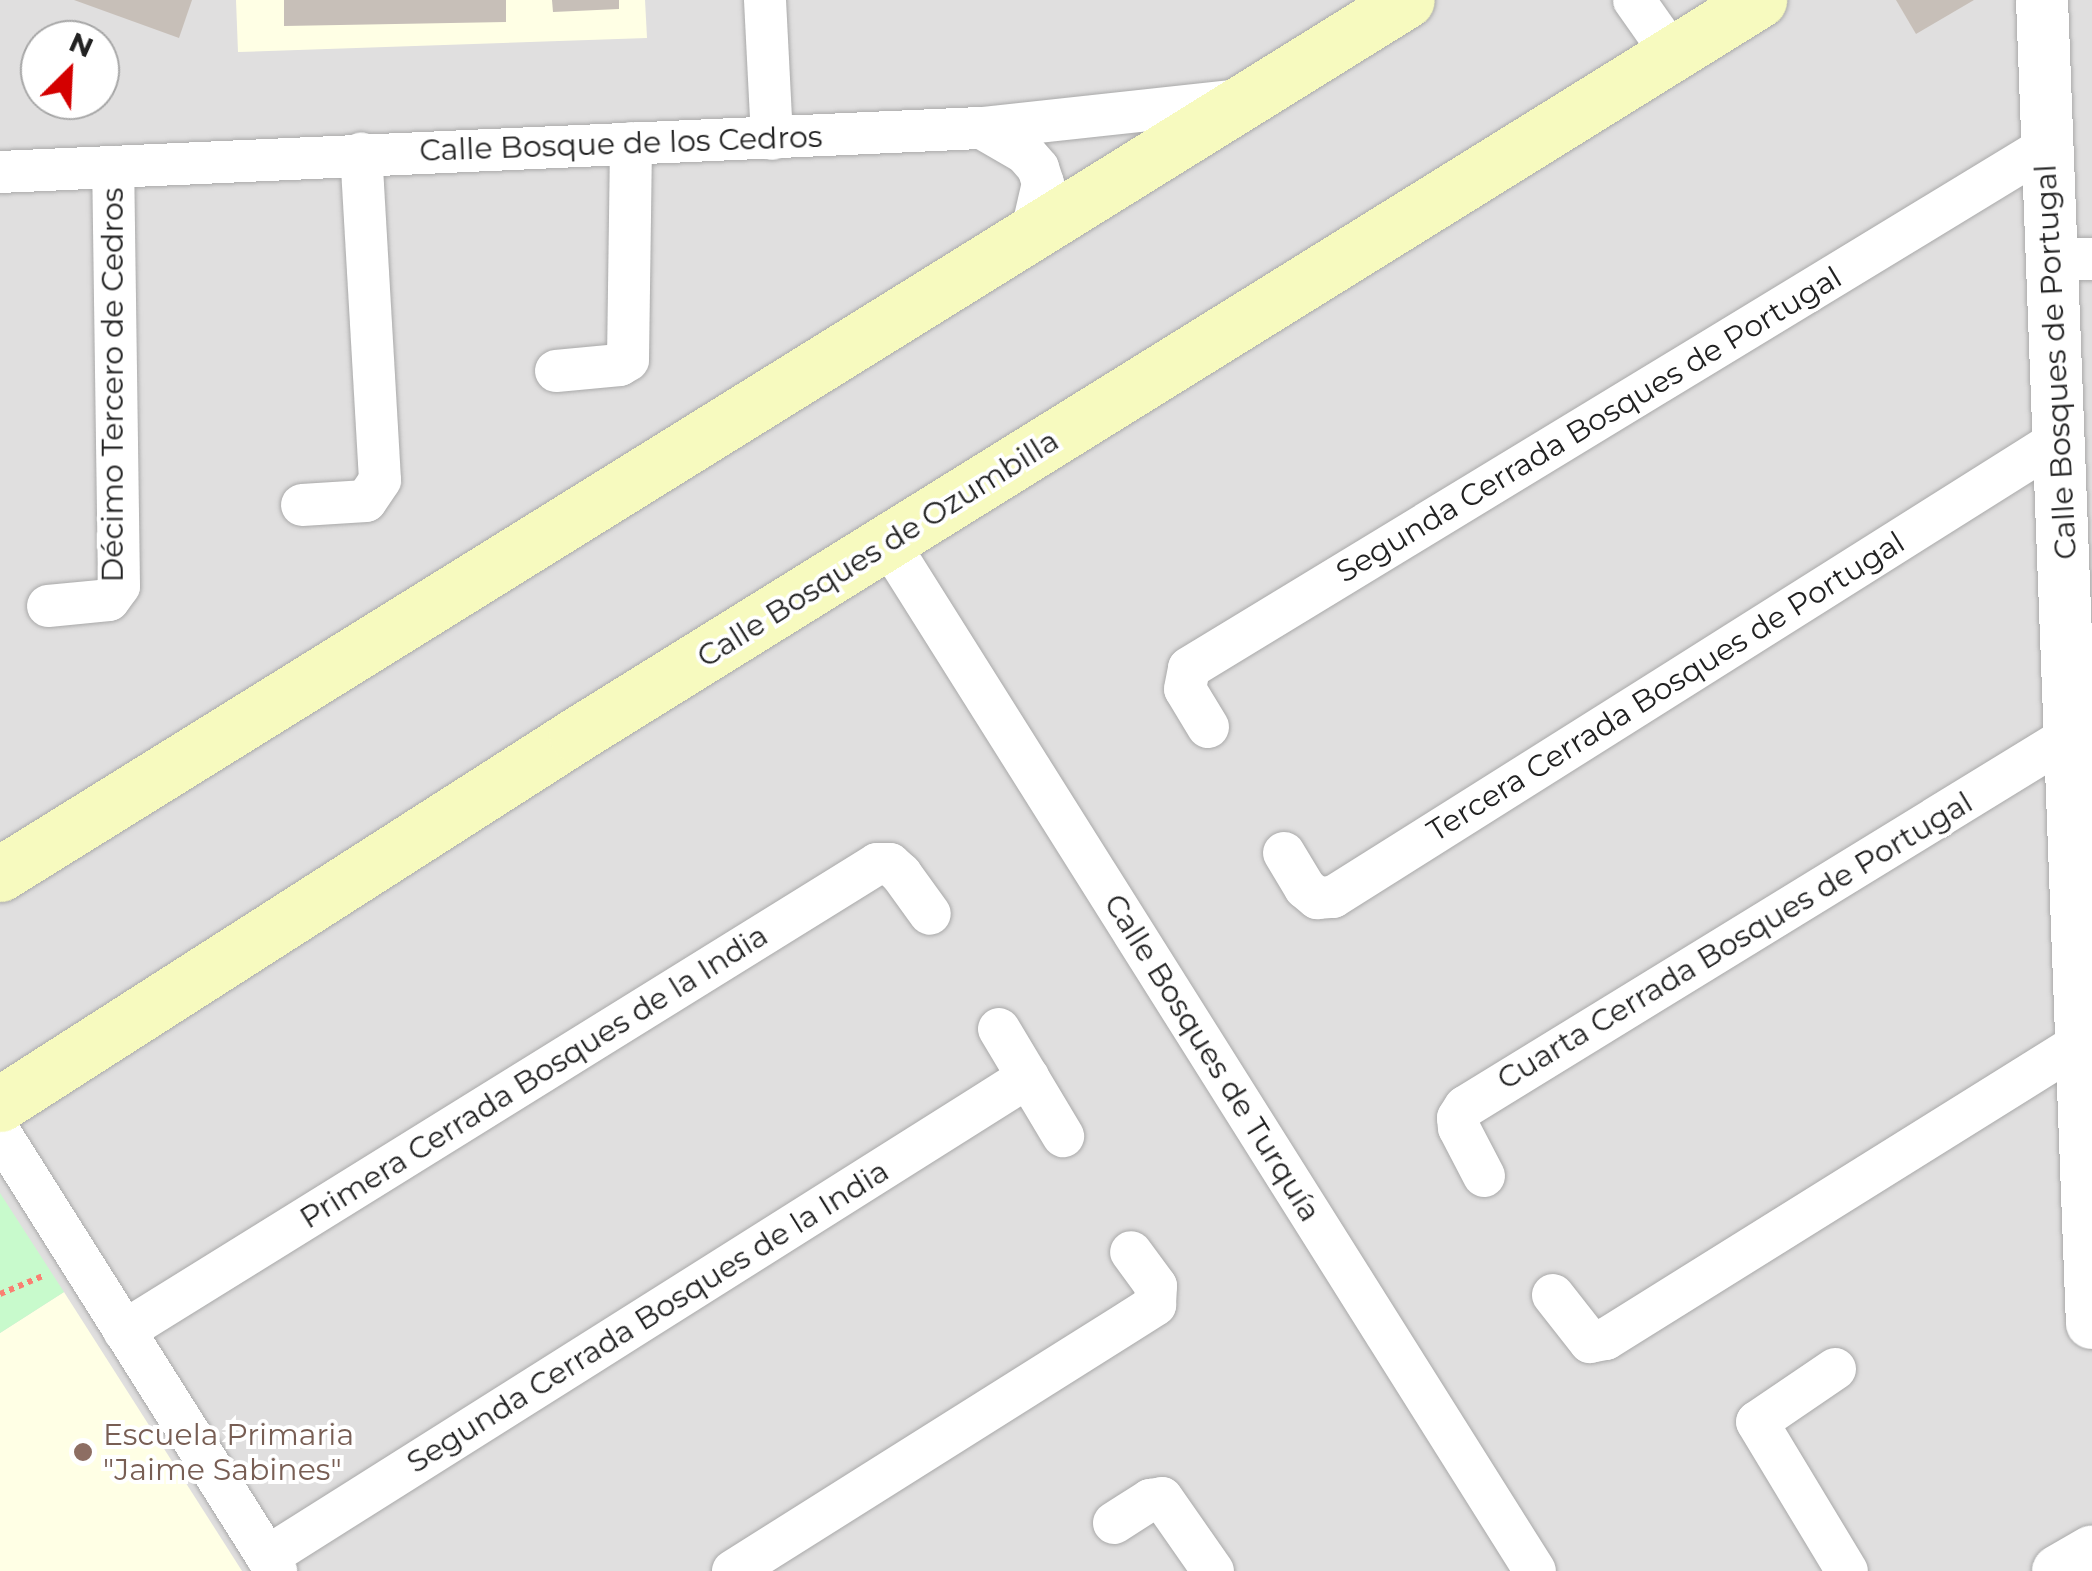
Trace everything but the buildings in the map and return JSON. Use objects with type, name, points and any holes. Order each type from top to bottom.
[{"type":"main road","points":[[0,874],[1407,0]]},
{"type":"main road","name":"Calle Bosques de Ozumbilla","points":[[0,1104],[576,735],[1759,0]]},
{"type":"street","points":[[765,0],[772,139]]},
{"type":"street","points":[[1634,0],[1672,54]]},
{"type":"street","name":"Calle Bosques de Portugal","points":[[2042,0],[2046,147],[2072,259],[2060,439],[2078,553],[2071,735],[2084,853],[2080,1044],[2092,1323]]},
{"type":"street","name":"Calle Bosque de los Cedros","points":[[0,172],[982,128],[1241,100]]},
{"type":"street","points":[[982,128],[1025,153],[1038,168],[1043,183],[1031,235]]},
{"type":"street","points":[[556,372],[628,360],[631,143]]},
{"type":"street","name":"Segunda Cerrada Bosques de Portugal","points":[[1208,727],[1185,690],[1189,668],[2046,147]]},
{"type":"street","points":[[302,505],[366,502],[380,480],[361,154]]},
{"type":"street","name":"Décimo Tercero de Cedros","points":[[48,606],[109,600],[119,586],[113,167]]},
{"type":"street","name":"Tercera Cerrada Bosques de Portugal","points":[[1284,853],[1306,888],[1318,898],[1333,897],[2060,439]]},
{"type":"street","name":"Calle Bosques de Turquía","points":[[889,544],[1534,1571]]},
{"type":"street","name":"Cuarta Cerrada Bosques de Portugal","points":[[1484,1176],[1458,1128],[1458,1118],[1465,1107],[2071,735]]},
{"type":"street","name":"Primera Cerrada Bosques de la India","points":[[124,1331],[877,864],[890,864],[901,874],[930,914]]},
{"type":"street","points":[[1000,1029],[1063,1136]]},
{"type":"street","points":[[1553,1294],[1590,1342],[1606,1340],[2080,1044]]},
{"type":"street","name":"Segunda Cerrada Bosques de la India","points":[[272,1564],[1028,1077]]},
{"type":"street","points":[[0,1133],[272,1564]]},
{"type":"street","points":[[733,1571],[1155,1304],[1156,1286],[1131,1252]]},
{"type":"street","points":[[1835,1369],[1757,1422],[1848,1571]]},
{"type":"street","points":[[1114,1522],[1150,1500],[1162,1498],[1213,1571]]},
{"type":"street","points":[[2058,1571],[2092,1551]]},
{"type":"shaded area","points":[[0,0],[2092,0],[2092,1571],[0,1571]]},
{"type":"shaded area","points":[[236,0],[645,0],[647,38],[238,52]]},
{"type":"shaded area","name":"Escuela Primaria \"Jaime Sabines\"","points":[[64,1292],[242,1571],[0,1571],[0,1333]]},
{"type":"green space","points":[[0,1193],[64,1292],[0,1333]]},
{"type":"place","name":"Escuela Primaria \"Jaime Sabines\"","points":[[83,1452]]}]
